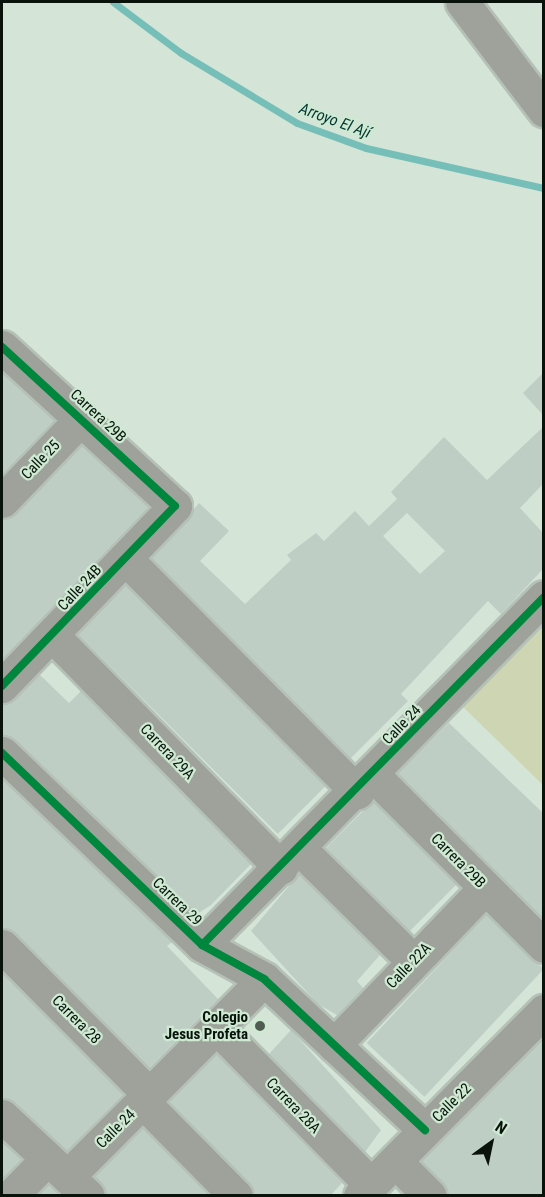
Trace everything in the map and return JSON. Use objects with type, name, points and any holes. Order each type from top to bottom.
[{"type":"street","points":[[462,2],[543,110]]},
{"type":"street","name":"Carrera 29B","points":[[2,347],[175,506]]},
{"type":"street","name":"Calle 25","points":[[2,501],[81,419]]},
{"type":"street","name":"Calle 24B","points":[[2,686],[53,636],[175,506]]},
{"type":"street","name":"Carrera 29B","points":[[126,558],[365,783],[486,888],[543,946]]},
{"type":"street","name":"Calle 24","points":[[202,945],[365,783],[543,597]]},
{"type":"street","name":"Carrera 29A","points":[[53,636],[290,859],[413,961]]},
{"type":"street","name":"Carrera 29","points":[[2,753],[202,945],[264,979],[425,1130]]},
{"type":"street","name":"Calle 22A","points":[[334,1045],[486,888]]},
{"type":"street","name":"Carrera 28","points":[[2,946],[236,1196]]},
{"type":"street","name":"Calle 24","points":[[11,1196],[67,1177],[264,979]]},
{"type":"street","name":"Calle 22","points":[[366,1190],[543,1011]]},
{"type":"street","name":"Carrera 28A","points":[[216,1027],[366,1190]]},
{"type":"street","points":[[2,1116],[67,1177]]},
{"type":"street","points":[[395,1161],[430,1196]]},
{"type":"green space","points":[[543,618],[543,785],[460,704]]},
{"type":"building","points":[[2,372],[54,420],[2,474]]},
{"type":"building","points":[[543,373],[543,415],[523,393]]},
{"type":"building","points":[[543,427],[543,484],[520,508],[543,533],[543,569],[501,614],[488,601],[401,694],[408,701],[350,759],[151,558],[199,503],[229,531],[200,561],[245,604],[291,560],[287,555],[316,533],[324,541],[355,511],[369,526],[397,499],[391,492],[444,437],[487,480]],"holes":[[[407,513],[445,551],[420,574],[383,536]]]},
{"type":"building","points":[[81,446],[148,507],[2,659],[2,519],[16,514]]},
{"type":"building","points":[[125,585],[326,786],[278,834],[77,633]]},
{"type":"building","points":[[39,674],[69,703],[81,691],[251,864],[211,905],[197,914],[15,739],[2,735],[2,704],[16,699]]},
{"type":"building","points":[[449,723],[543,813],[543,919],[398,773]]},
{"type":"building","points":[[2,779],[172,942],[167,946],[218,999],[149,1068],[15,933],[2,928]]},
{"type":"building","points":[[373,801],[456,884],[410,931],[326,848]]},
{"type":"building","points":[[299,874],[380,955],[357,981],[363,988],[337,1015],[318,1004],[251,931]]},
{"type":"building","points":[[486,915],[544,969],[424,1097],[367,1043]]},
{"type":"building","points":[[2,972],[123,1094],[67,1151],[15,1102],[2,1098]]},
{"type":"building","points":[[291,1030],[381,1130],[365,1152],[269,1054]]},
{"type":"building","points":[[543,1038],[543,1196],[448,1196],[421,1161]]},
{"type":"building","points":[[216,1054],[342,1183],[330,1196],[254,1196],[249,1183],[169,1101]]},
{"type":"building","points":[[142,1128],[209,1196],[106,1196],[94,1176]]},
{"type":"building","points":[[2,1141],[21,1159],[2,1179]]},
{"type":"building","points":[[48,1185],[60,1196],[38,1196]]},
{"type":"waterway","name":"Arroyo El Ají","points":[[113,2],[181,53],[297,123],[366,148],[544,188]]},
{"type":"cycle path","points":[[2,347],[175,506],[2,686]]},
{"type":"cycle path","points":[[202,945],[544,597]]},
{"type":"cycle path","points":[[2,753],[202,945],[264,979],[425,1130]]},
{"type":"place","name":"Colegio Jesus Profeta","points":[[260,1026]]}]
